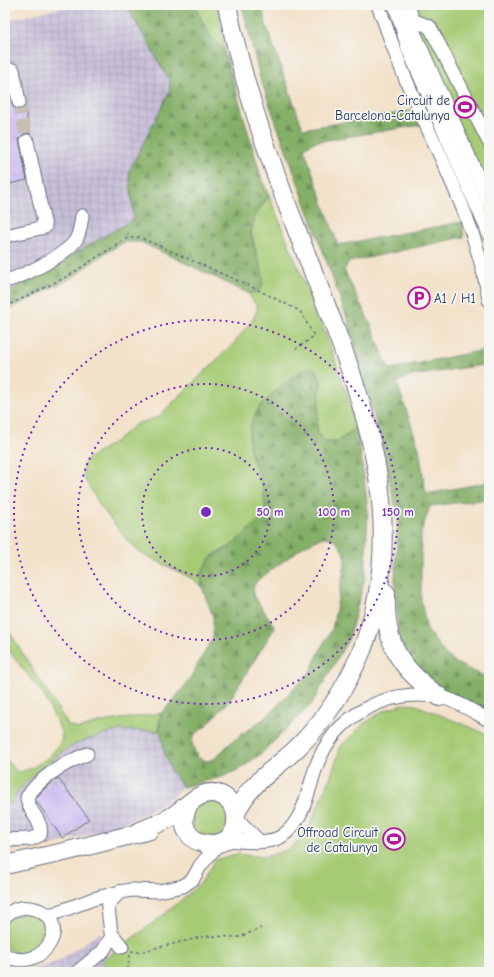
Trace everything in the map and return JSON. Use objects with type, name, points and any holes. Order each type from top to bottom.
[{"type":"highway","points":[[227,5],[241,66],[271,161],[343,348],[364,414],[375,455],[381,495],[384,544],[385,613],[391,643],[397,656],[406,668],[425,686],[440,697]]},
{"type":"highway","points":[[5,865],[64,852],[138,832],[167,828],[182,830],[207,844],[222,842],[232,833],[236,816],[245,794],[265,774],[295,750],[307,737],[334,702],[352,672],[376,607],[381,582],[384,544]]},
{"type":"highway","points":[[138,832],[170,817],[199,795],[234,789],[265,774]]},
{"type":"highway","points":[[217,793],[231,802],[236,816]]},
{"type":"highway","points":[[189,804],[185,819],[193,837]]},
{"type":"street","points":[[378,5],[407,81],[469,219],[479,254],[489,300]]},
{"type":"street","points":[[395,5],[399,23],[409,51],[489,234]]},
{"type":"street","points":[[408,5],[413,20],[413,30],[489,202]]},
{"type":"street","points":[[399,23],[413,20],[430,27],[489,142]]},
{"type":"street","points":[[5,71],[13,70],[19,102]]},
{"type":"street","points":[[5,236],[45,227],[27,141]]},
{"type":"street","points":[[5,282],[18,278],[65,250],[77,238],[82,216]]},
{"type":"street","points":[[44,914],[53,914],[93,899],[120,892],[178,888],[193,879],[200,866],[222,842],[258,840],[270,841],[277,839],[283,835],[296,820],[324,750],[347,720],[377,702],[412,695],[440,697],[489,720]]},
{"type":"street","points":[[5,840],[31,839],[40,835],[40,824],[29,808],[27,797],[51,773],[66,762],[87,754]]},
{"type":"street","points":[[236,816],[258,840]]},
{"type":"street","points":[[193,837],[200,866]]},
{"type":"street","points":[[120,892],[109,903],[108,908],[112,936],[122,947]]},
{"type":"street","points":[[93,899],[100,901],[108,908]]},
{"type":"street","points":[[54,935],[58,926],[80,905]]},
{"type":"street","points":[[6,914],[26,907],[38,910],[44,914],[53,927],[54,941],[48,953],[38,961],[25,964],[14,972]]},
{"type":"street","points":[[77,972],[103,951],[112,936]]},
{"type":"street","points":[[5,955],[14,962],[25,964]]},
{"type":"path","points":[[5,307],[68,276],[125,239],[139,237],[252,287],[300,311],[314,336],[293,351]]},
{"type":"path","points":[[130,972],[128,967],[131,951],[139,952],[206,936],[240,937],[261,928]]},
{"type":"shaded area","points":[[71,5],[126,5],[170,82],[169,93],[129,171],[134,219],[5,294],[5,21]]},
{"type":"shaded area","points":[[130,729],[159,731],[171,771],[183,787],[165,803],[120,825],[46,847],[5,850],[5,807],[13,801],[16,793],[42,767],[63,751],[80,742],[110,732]]},
{"type":"shaded area","points":[[99,933],[112,948],[102,961],[109,972],[5,972],[5,960],[11,965],[24,970],[45,966],[60,960]]},
{"type":"green space","points":[[126,5],[194,5],[208,32],[225,53],[262,180],[269,196],[256,214],[251,229],[252,241],[262,269],[262,286],[257,291],[248,293],[141,242],[125,242],[105,253],[73,277],[20,304],[11,302],[5,297],[5,294],[134,219],[129,171],[169,93],[170,82]]},
{"type":"green space","points":[[194,5],[218,5],[225,53],[208,32]]},
{"type":"green space","points":[[242,5],[262,5],[266,25],[303,129],[412,111],[421,125],[314,142],[304,148],[338,245],[462,222],[464,237],[349,262],[344,270],[370,323],[389,369],[489,349],[489,364],[411,376],[397,383],[419,448],[426,494],[489,482],[489,499],[430,506],[421,533],[421,598],[427,630],[446,655],[456,663],[481,675],[489,676],[489,709],[458,699],[420,674],[399,642],[395,579],[398,519],[385,460],[351,329],[260,78]]},
{"type":"green space","name":"Circuit de Barcelona-Catalunya","points":[[403,5],[489,5],[489,216]]},
{"type":"green space","points":[[269,196],[328,340],[357,425],[339,440],[334,442],[325,442],[318,433],[317,427],[320,387],[263,403],[253,420],[249,435],[253,461],[263,486],[265,500],[264,516],[231,546],[214,554],[202,580],[202,587],[193,579],[141,553],[132,546],[101,507],[84,478],[83,465],[86,460],[116,441],[136,424],[158,417],[235,342],[253,319],[258,308],[248,293],[254,293],[262,284],[263,278],[251,232],[256,214]]},
{"type":"green space","points":[[5,297],[11,302],[20,304],[5,313]]},
{"type":"green space","points":[[304,369],[315,369],[321,380],[317,427],[318,433],[325,442],[334,442],[339,440],[357,425],[368,510],[365,577],[349,638],[311,705],[262,753],[240,769],[222,777],[183,787],[171,771],[164,751],[159,725],[162,713],[188,682],[213,637],[213,617],[202,587],[201,574],[210,558],[231,546],[264,516],[265,504],[263,492],[250,450],[249,435],[252,421],[258,410],[267,399]],"holes":[[[324,537],[337,542],[340,546],[344,555],[345,564],[332,629],[310,672],[267,716],[229,744],[214,759],[207,761],[198,758],[193,747],[192,741],[194,735],[206,726],[229,701],[275,627],[253,595],[254,585],[259,579],[304,546]]]},
{"type":"green space","points":[[5,625],[68,725],[78,729],[101,722],[162,713],[159,719],[159,731],[119,730],[80,742],[63,751],[42,767],[16,793],[13,801],[5,807],[7,791],[5,758],[17,772],[30,769],[44,761],[60,744],[62,738],[61,731],[44,696],[5,646]]},
{"type":"green space","name":"Offroad Circuit de Catalunya","points":[[403,704],[416,705],[489,735],[489,972],[109,972],[102,961],[166,913],[200,884],[215,860],[236,854],[265,857],[290,849],[308,829],[329,781],[341,746],[363,724],[383,711]]},
{"type":"green space","points":[[219,800],[232,816],[219,839],[195,832],[191,813],[199,803]]},
{"type":"green space","points":[[22,913],[39,919],[45,925],[46,930],[46,943],[30,956],[10,951],[5,945],[5,925],[9,919]]},
{"type":"building","points":[[5,85],[8,85],[13,107],[20,110],[25,108],[30,134],[25,133],[19,139],[27,180],[5,185]]},
{"type":"building","points":[[58,778],[89,819],[62,838],[35,799],[45,788]]},
{"type":"tunnel","points":[[19,102],[27,141]]},
{"type":"place","name":"Circuit de Barcelona-Catalunya","points":[[465,107]]},
{"type":"place","name":"A1 / H1","points":[[419,298]]},
{"type":"place","name":"Offroad Circuit de Catalunya","points":[[394,839]]}]
